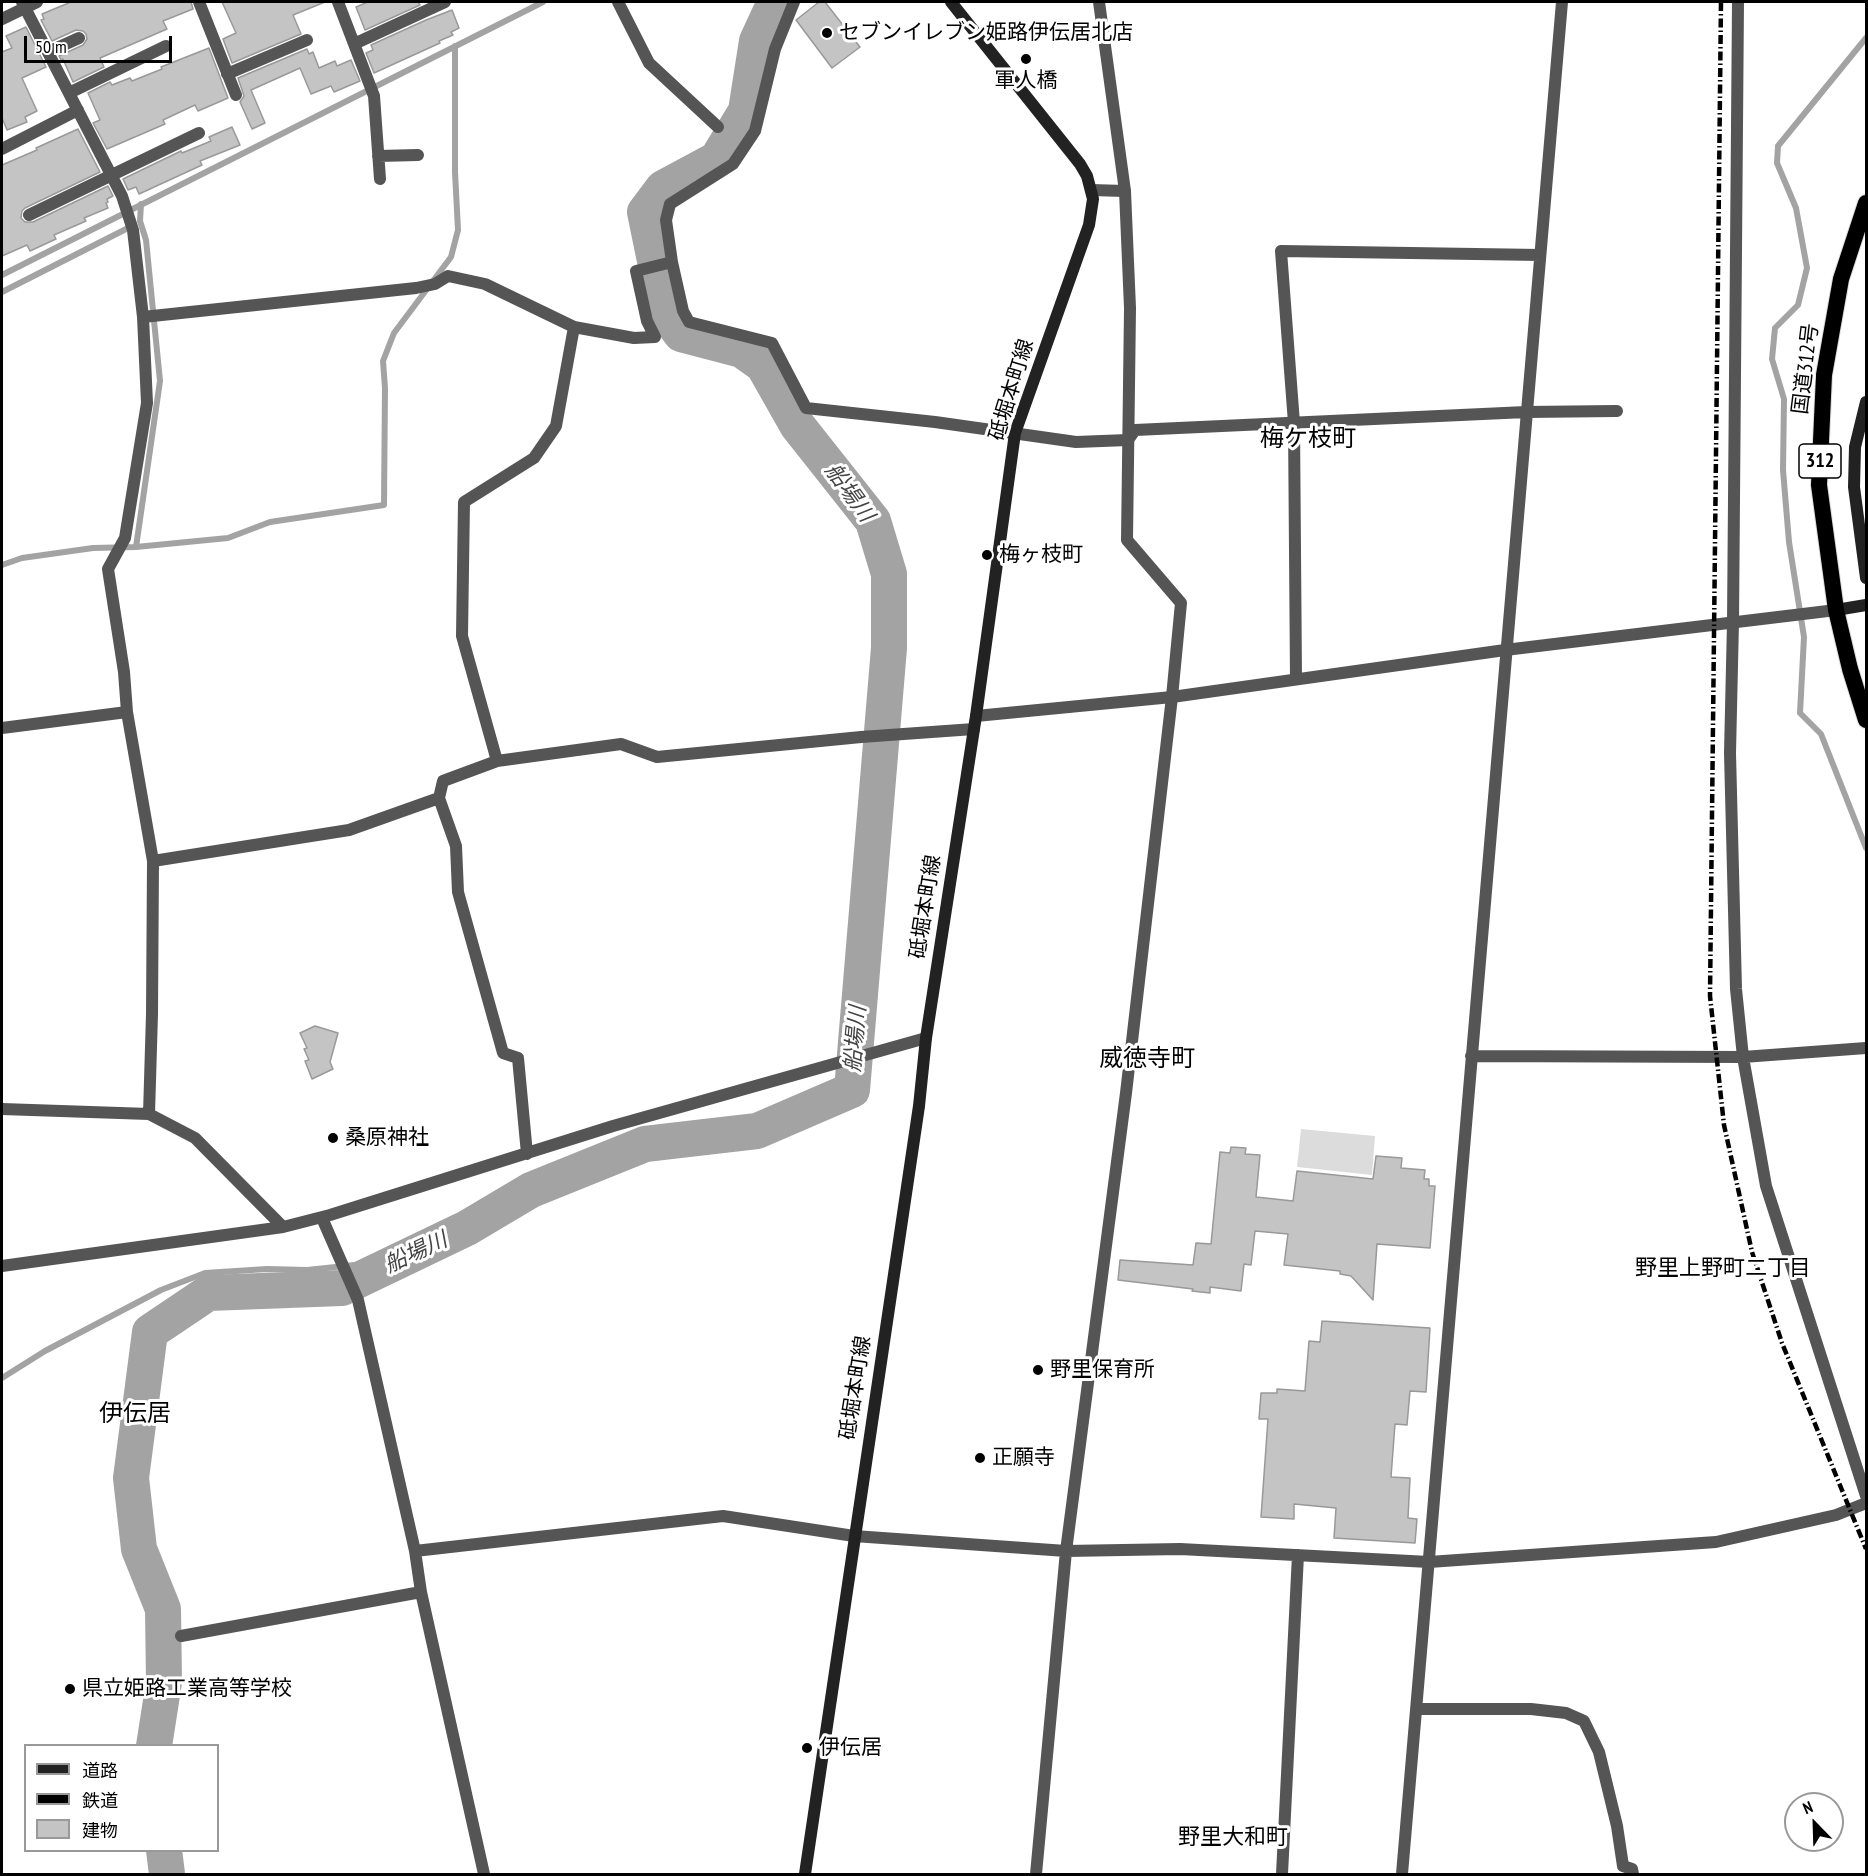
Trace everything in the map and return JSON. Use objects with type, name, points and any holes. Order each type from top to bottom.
[{"type":"highway","name":"国道312号","points":[[1866,203],[1841,279],[1824,375],[1819,484],[1836,610],[1850,669],[1866,720]]},
{"type":"main road","name":"砥堀本町線","points":[[805,1875],[1016,433],[1089,225],[1093,199],[1080,164],[951,2]]},
{"type":"main road","points":[[1866,402],[1855,447],[1854,487],[1866,578]]},
{"type":"main road","points":[[1836,610],[1866,605]]},
{"type":"street","points":[[2,20],[24,4],[37,2]]},
{"type":"street","points":[[199,2],[236,95]]},
{"type":"street","points":[[340,2],[374,96],[380,179]]},
{"type":"street","points":[[354,44],[445,2]]},
{"type":"street","points":[[618,2],[648,63],[718,127]]},
{"type":"street","points":[[794,2],[775,49],[755,131],[733,164],[670,204],[666,220],[672,262],[683,311],[689,322],[772,343],[806,408],[935,422],[1076,442],[1128,440]]},
{"type":"street","points":[[1036,1875],[1066,1551],[1126,1093],[1181,603],[1127,540],[1130,308],[1125,191],[1099,2]]},
{"type":"street","points":[[1402,1875],[1562,2]]},
{"type":"street","points":[[1738,2],[1730,753],[1736,989],[1743,1057],[1766,1186],[1866,1496]]},
{"type":"street","points":[[24,4],[122,196],[133,230],[143,317],[147,403],[125,538],[108,569],[124,672],[127,712],[153,861],[152,1014],[148,1114]]},
{"type":"street","points":[[48,52],[79,38]]},
{"type":"street","points":[[227,74],[307,40]]},
{"type":"street","points":[[69,93],[166,46]]},
{"type":"street","points":[[2,149],[78,110]]},
{"type":"street","points":[[29,215],[199,133]]},
{"type":"street","points":[[378,156],[418,155]]},
{"type":"street","points":[[1091,190],[1125,191]]},
{"type":"street","points":[[1296,680],[1294,423],[1281,251],[1540,255]]},
{"type":"street","points":[[143,317],[416,288],[435,284],[448,276],[485,284],[574,327],[634,338],[655,337],[647,321],[636,271],[672,262]]},
{"type":"street","points":[[497,762],[462,636],[464,502],[534,458],[556,426],[574,327]]},
{"type":"street","points":[[1128,440],[1135,430],[1526,412],[1617,411]]},
{"type":"street","points":[[976,716],[1172,698],[1505,650],[1836,610]]},
{"type":"street","points":[[2,728],[127,712]]},
{"type":"street","points":[[527,1154],[518,1058],[503,1053],[458,892],[456,846],[439,798],[443,781],[497,762],[621,744],[657,757],[861,737],[974,729]]},
{"type":"street","points":[[153,861],[349,830],[439,798]]},
{"type":"street","points":[[2,1266],[283,1227],[322,1218],[613,1126],[926,1038]]},
{"type":"street","points":[[1471,1056],[1743,1057],[1866,1047]]},
{"type":"street","points":[[2,1109],[148,1114],[195,1138],[283,1227]]},
{"type":"street","points":[[322,1218],[358,1300],[415,1551],[421,1593],[484,1875]]},
{"type":"street","points":[[415,1551],[723,1516],[854,1536],[1066,1551],[1180,1549],[1429,1562],[1716,1542],[1836,1515],[1866,1503]]},
{"type":"street","points":[[1282,1875],[1298,1555]]},
{"type":"street","points":[[181,1636],[421,1593]]},
{"type":"street","points":[[1417,1709],[1531,1709],[1566,1713],[1584,1721],[1599,1752],[1617,1826],[1623,1866],[1632,1869],[1633,1875]]},
{"type":"shaded area","points":[[1301,1129],[1375,1136],[1372,1175],[1297,1167]]},
{"type":"building","points":[[71,2],[191,2],[193,9],[163,21],[167,29],[100,58],[104,67],[73,82],[63,59],[61,60],[59,56],[83,45],[87,39],[86,34],[76,30],[52,41],[41,20],[44,19],[42,14]]},
{"type":"building","points":[[222,2],[325,2],[293,15],[301,34],[232,63],[223,39],[236,33]]},
{"type":"building","points":[[368,2],[418,2],[420,5],[365,30],[356,7]]},
{"type":"building","name":"セブンイレブン姫路伊伝居北店","points":[[819,2],[825,2],[860,47],[832,68],[796,20]]},
{"type":"building","points":[[452,10],[459,28],[451,32],[453,35],[374,73],[366,53],[373,50],[371,45]]},
{"type":"building","points":[[26,27],[46,67],[22,78],[37,111],[25,117],[27,122],[7,130],[2,118],[2,52],[12,48],[6,36]]},
{"type":"building","points":[[209,48],[228,98],[198,111],[195,105],[163,120],[165,124],[107,149],[93,123],[100,120],[88,93],[110,82],[112,85],[130,78],[132,81]]},
{"type":"building","points":[[307,49],[309,54],[313,52],[319,68],[335,61],[337,66],[351,60],[360,81],[334,92],[331,86],[311,94],[300,68],[251,90],[265,123],[252,129],[240,102],[244,96],[238,78]]},
{"type":"building","points":[[232,127],[240,145],[200,161],[202,165],[139,194],[136,187],[128,190],[123,179],[181,151],[182,153],[211,141],[209,137]]},
{"type":"building","points":[[78,129],[100,172],[25,208],[21,218],[25,222],[33,222],[108,186],[113,196],[107,199],[108,208],[84,218],[86,221],[54,235],[56,239],[30,251],[27,245],[2,256],[2,165]]},
{"type":"building","points":[[315,1026],[338,1033],[330,1062],[333,1069],[312,1079],[305,1061],[309,1060],[304,1049],[307,1048],[300,1033]]},
{"type":"building","points":[[1231,1147],[1246,1148],[1245,1154],[1260,1155],[1256,1197],[1293,1201],[1297,1171],[1373,1179],[1376,1156],[1402,1158],[1401,1168],[1425,1170],[1424,1179],[1429,1179],[1429,1186],[1435,1186],[1430,1248],[1377,1244],[1373,1300],[1351,1276],[1340,1274],[1340,1271],[1284,1265],[1288,1234],[1255,1231],[1251,1265],[1244,1264],[1241,1291],[1210,1287],[1210,1293],[1118,1280],[1120,1260],[1193,1265],[1196,1243],[1211,1244],[1220,1152],[1230,1153]]},
{"type":"building","points":[[1322,1321],[1430,1328],[1426,1392],[1410,1391],[1407,1425],[1395,1424],[1391,1477],[1410,1478],[1408,1518],[1417,1519],[1415,1543],[1334,1538],[1336,1508],[1294,1504],[1294,1519],[1261,1517],[1268,1419],[1259,1419],[1261,1393],[1277,1393],[1277,1389],[1305,1391],[1309,1341],[1320,1342]]},
{"type":"waterway","points":[[2,275],[543,2]]},
{"type":"waterway","name":"船場川","points":[[154,1744],[164,1682],[163,1609],[139,1549],[131,1478],[150,1332],[208,1293],[342,1288],[467,1228],[531,1190],[645,1144],[757,1131],[852,1090],[889,648],[889,574],[873,521],[797,425],[763,365],[742,350],[681,334],[666,314],[645,212],[663,188],[717,159],[746,111],[757,41],[775,2]]},
{"type":"waterway","points":[[1866,38],[1778,146],[1777,163],[1796,208],[1807,268],[1798,305],[1775,328],[1772,359],[1784,399],[1783,470],[1789,542],[1804,637],[1800,713],[1821,734],[1866,848]]},
{"type":"waterway","points":[[136,547],[228,538],[270,522],[384,505],[385,388],[383,361],[394,333],[451,257],[458,230],[455,172],[455,46]]},
{"type":"waterway","points":[[2,565],[22,558],[93,548],[136,547],[160,381],[146,240],[140,221],[141,204]]},
{"type":"waterway","points":[[2,292],[132,226]]},
{"type":"waterway","points":[[2,1378],[45,1351],[161,1290],[205,1273],[267,1269],[307,1270],[364,1264],[406,1245],[467,1228]]},
{"type":"waterway","name":"船場川","points":[[164,1852],[167,1874]]},
{"type":"railway","points":[[1721,2],[1710,996],[1724,1125],[1752,1252],[1782,1343],[1866,1549]]},
{"type":"place","name":"セブンイレブン姫路伊伝居北店","points":[[827,33]]},
{"type":"place","name":"軍人橋","points":[[1026,59]]},
{"type":"place","name":"梅ヶ枝町","points":[[987,555]]},
{"type":"place","name":"桑原神社","points":[[333,1138]]},
{"type":"place","name":"野里保育所","points":[[1038,1370]]},
{"type":"place","name":"正願寺","points":[[980,1458]]},
{"type":"place","name":"県立姫路工業高等学校","points":[[70,1689]]},
{"type":"place","name":"伊伝居","points":[[807,1748]]},
{"type":"district","name":"梅ケ枝町","points":[[1308,439]]},
{"type":"district","name":"威徳寺町","points":[[1147,1059]]},
{"type":"district","name":"野里上野町二丁目","points":[[1723,1269]]},
{"type":"district","name":"伊伝居","points":[[135,1414]]},
{"type":"district","name":"野里大和町","points":[[1233,1838]]}]
